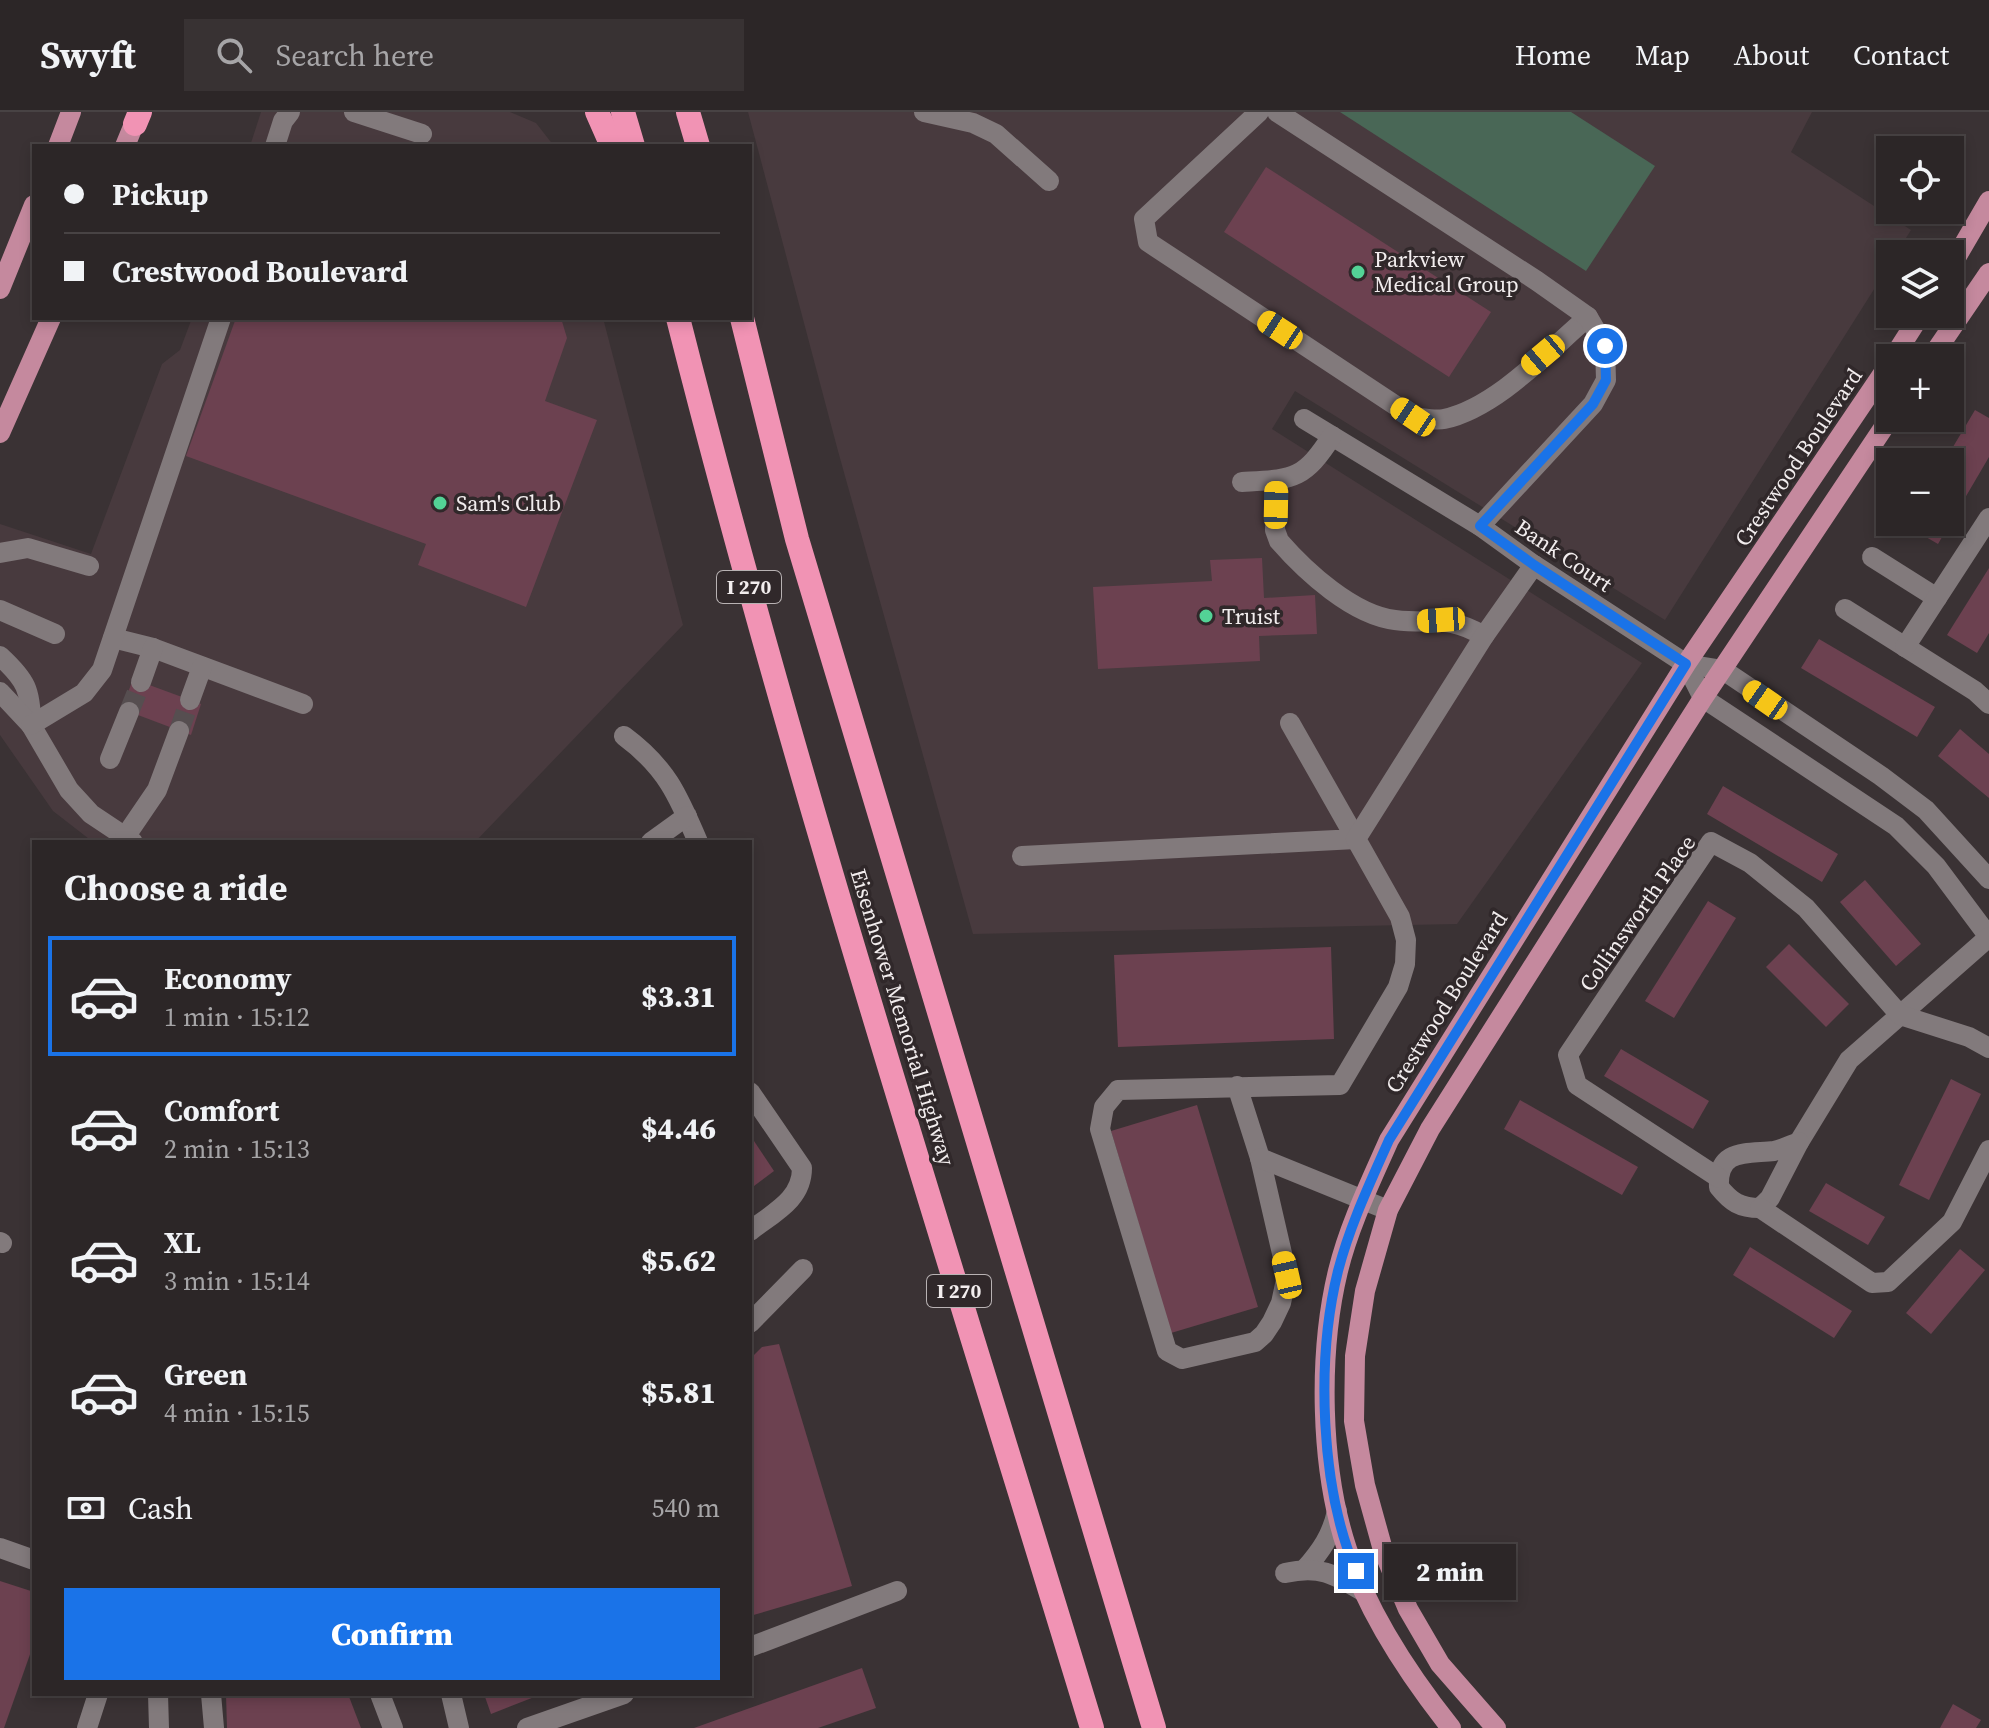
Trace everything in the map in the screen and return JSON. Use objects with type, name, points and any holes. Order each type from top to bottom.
[{"type":"highway","points":[[597,112],[611,144]]},
{"type":"highway","points":[[623,112],[632,144]]},
{"type":"highway","points":[[688,112],[699,144]]},
{"type":"highway","points":[[698,112],[700,144]]},
{"type":"highway","name":"Eisenhower Memorial Highway","points":[[679,320],[730,524],[827,855],[1092,1728]]},
{"type":"highway","name":"Eisenhower Memorial Highway","points":[[743,320],[802,555],[1154,1728]]},
{"type":"main road","points":[[59,144],[71,112]]},
{"type":"main road","points":[[1964,244],[1989,201]]},
{"type":"main road","points":[[0,289],[32,210]]},
{"type":"main road","points":[[1941,344],[1981,290],[1989,273]]},
{"type":"main road","points":[[0,433],[50,320]]},
{"type":"main road","name":"Crestwood Boulevard","points":[[1451,1728],[1411,1675],[1364,1592],[1347,1550],[1337,1511],[1326,1419],[1324,1354],[1338,1271],[1362,1201],[1389,1140],[1686,664],[1876,384]]},
{"type":"main road","points":[[1496,1728],[1440,1664],[1408,1609],[1383,1550],[1365,1485],[1354,1421],[1355,1356],[1365,1291],[1388,1210],[1430,1129],[1703,698],[1881,432]]},
{"type":"street","points":[[276,144],[283,121],[290,112]]},
{"type":"street","points":[[354,112],[422,134]]},
{"type":"street","points":[[924,112],[973,123],[996,134],[1049,181]]},
{"type":"street","points":[[1259,112],[1144,219],[1148,242],[1413,417],[1442,420],[1489,398],[1588,317]]},
{"type":"street","points":[[1277,112],[1588,317],[1605,346],[1606,380],[1593,404],[1480,526]]},
{"type":"street","points":[[31,725],[84,693],[102,670],[220,320]]},
{"type":"street","name":"Bank Court","points":[[1304,419],[1480,526],[1686,664]]},
{"type":"street","points":[[1242,482],[1286,480],[1306,470],[1332,436]]},
{"type":"street","points":[[1276,480],[1275,530],[1279,541],[1349,603],[1370,615],[1391,619],[1413,622],[1441,620],[1464,624],[1484,636]]},
{"type":"street","points":[[1905,647],[1989,518]]},
{"type":"street","points":[[0,553],[28,548],[89,566]]},
{"type":"street","points":[[1872,557],[1937,598]]},
{"type":"street","points":[[1356,839],[1484,636],[1534,565]]},
{"type":"street","points":[[1845,609],[1975,691],[1989,704]]},
{"type":"street","points":[[0,610],[55,634]]},
{"type":"street","points":[[113,638],[153,648],[303,704]]},
{"type":"street","points":[[141,682],[153,648]]},
{"type":"street","points":[[0,656],[21,675],[31,705],[31,725]]},
{"type":"street","points":[[1686,664],[1723,670],[1881,776],[1926,810],[1989,879]]},
{"type":"street","points":[[1686,664],[1703,698],[1896,826],[1936,866],[1989,937],[1849,1060],[1799,1142],[1770,1198],[1760,1208]]},
{"type":"street","points":[[190,700],[202,667]]},
{"type":"street","points":[[0,692],[31,725],[69,790],[91,814],[129,839],[157,790],[179,731]]},
{"type":"street","points":[[110,759],[129,712]]},
{"type":"street","points":[[1237,1086],[1260,1158],[1287,1275],[1281,1303],[1264,1334],[1255,1342],[1182,1359],[1167,1351],[1100,1129],[1104,1107],[1118,1090],[1237,1086],[1340,1085],[1398,987],[1405,964],[1406,940],[1400,917],[1290,723]]},
{"type":"street","points":[[624,736],[648,753],[676,790],[697,840]]},
{"type":"street","points":[[654,840],[687,816]]},
{"type":"street","points":[[1022,856],[1356,839]]},
{"type":"street","name":"Collinsworth Place","points":[[1719,1178],[1577,1085],[1568,1055],[1711,842],[1750,863],[1806,908],[1900,1015]]},
{"type":"street","points":[[1900,1015],[1969,1037],[1989,1048]]},
{"type":"street","points":[[752,1095],[802,1168],[802,1182],[794,1197],[752,1229]]},
{"type":"street","points":[[1799,1142],[1778,1150],[1750,1151],[1733,1156],[1724,1163],[1719,1187],[1730,1201],[1745,1208],[1760,1208],[1872,1283],[1881,1284],[1888,1282],[1952,1222],[1989,1150]]},
{"type":"street","points":[[1260,1158],[1388,1210]]},
{"type":"street","points":[[752,1321],[803,1269]]},
{"type":"street","points":[[1337,1511],[1333,1529],[1321,1551],[1295,1571],[1326,1571],[1364,1592]]},
{"type":"street","points":[[0,1548],[32,1559]]},
{"type":"street","points":[[752,1646],[897,1591]]},
{"type":"street","points":[[87,1728],[97,1696]]},
{"type":"street","points":[[158,1696],[159,1728]]},
{"type":"street","points":[[211,1696],[214,1728]]},
{"type":"street","points":[[381,1696],[393,1728]]},
{"type":"street","points":[[451,1696],[459,1728]]},
{"type":"street","points":[[527,1728],[618,1696]]},
{"type":"shaded area","points":[[261,112],[510,112],[536,123],[552,144],[251,144]]},
{"type":"shaded area","points":[[748,112],[1812,112],[1791,152],[1876,207],[1876,224],[1902,224],[1911,230],[1905,240],[1876,240],[1876,286],[1665,620],[1295,391],[1272,429],[1642,663],[1457,924],[973,934],[838,451]]},
{"type":"shaded area","points":[[191,320],[604,320],[683,625],[477,840],[90,840],[53,811],[0,735],[0,524],[91,554],[162,364],[180,350]]},
{"type":"green space","points":[[1340,112],[1571,112],[1655,166],[1586,271]]},
{"type":"building","name":"Parkview Medical Group","points":[[1266,167],[1491,312],[1449,377],[1224,232]]},
{"type":"building","name":"Sam's Club","points":[[235,320],[562,320],[567,338],[545,401],[597,420],[526,607],[418,565],[426,544],[186,456]]},
{"type":"building","points":[[1975,410],[1989,418],[1989,457],[1964,500],[1964,448],[1952,448]]},
{"type":"building","points":[[1924,536],[1943,536],[1938,544]]},
{"type":"building","name":"Truist","points":[[1262,558],[1264,598],[1315,595],[1317,634],[1259,636],[1260,661],[1098,669],[1093,587],[1212,581],[1210,560]]},
{"type":"building","points":[[1989,568],[1989,633],[1977,653],[1947,635]]},
{"type":"building","points":[[1819,639],[1935,707],[1917,737],[1801,668]]},
{"type":"building","points":[[133,679],[201,704],[191,735],[122,709]]},
{"type":"building","points":[[1960,729],[1989,754],[1989,798],[1938,756]]},
{"type":"building","points":[[1723,786],[1838,854],[1822,882],[1707,814]]},
{"type":"building","points":[[1865,880],[1921,944],[1896,966],[1840,902]]},
{"type":"building","points":[[1708,901],[1736,918],[1674,1018],[1645,1001]]},
{"type":"building","points":[[1789,944],[1849,1004],[1826,1027],[1766,967]]},
{"type":"building","points":[[1331,947],[1334,1039],[1118,1047],[1114,955]]},
{"type":"building","points":[[1621,1049],[1709,1101],[1693,1129],[1604,1076]]},
{"type":"building","points":[[1951,1079],[1981,1094],[1929,1200],[1899,1185]]},
{"type":"building","points":[[1520,1100],[1638,1167],[1622,1195],[1504,1129]]},
{"type":"building","points":[[1197,1105],[1258,1307],[1171,1333],[1111,1131]]},
{"type":"building","points":[[752,1138],[774,1171],[752,1188]]},
{"type":"building","points":[[1826,1183],[1885,1217],[1868,1245],[1809,1211]]},
{"type":"building","points":[[1750,1247],[1852,1311],[1834,1338],[1733,1275]]},
{"type":"building","points":[[1960,1249],[1985,1270],[1931,1334],[1906,1313]]},
{"type":"building","points":[[779,1344],[852,1586],[752,1615],[752,1357],[762,1347]]},
{"type":"building","points":[[0,1581],[32,1591],[32,1649],[4,1728],[0,1728]]},
{"type":"building","points":[[862,1668],[876,1708],[818,1728],[694,1728]]},
{"type":"building","points":[[226,1696],[349,1696],[361,1728],[227,1728]]},
{"type":"building","points":[[485,1696],[537,1696],[491,1714]]},
{"type":"building","points":[[1953,1704],[1981,1720],[1976,1728],[1940,1728]]},
{"type":"tunnel","points":[[129,712],[141,682]]},
{"type":"tunnel","points":[[179,731],[190,700]]},
{"type":"place","name":"Parkview Medical Group","points":[[1358,272]]},
{"type":"place","name":"Sam's Club","points":[[440,503]]},
{"type":"place","name":"Truist","points":[[1206,616]]},
{"type":"route","points":[[1356,1571],[1337,1511],[1330,1464],[1324,1354],[1338,1271],[1362,1201],[1389,1140],[1686,664],[1480,526],[1593,404],[1606,380],[1605,346]]}]
